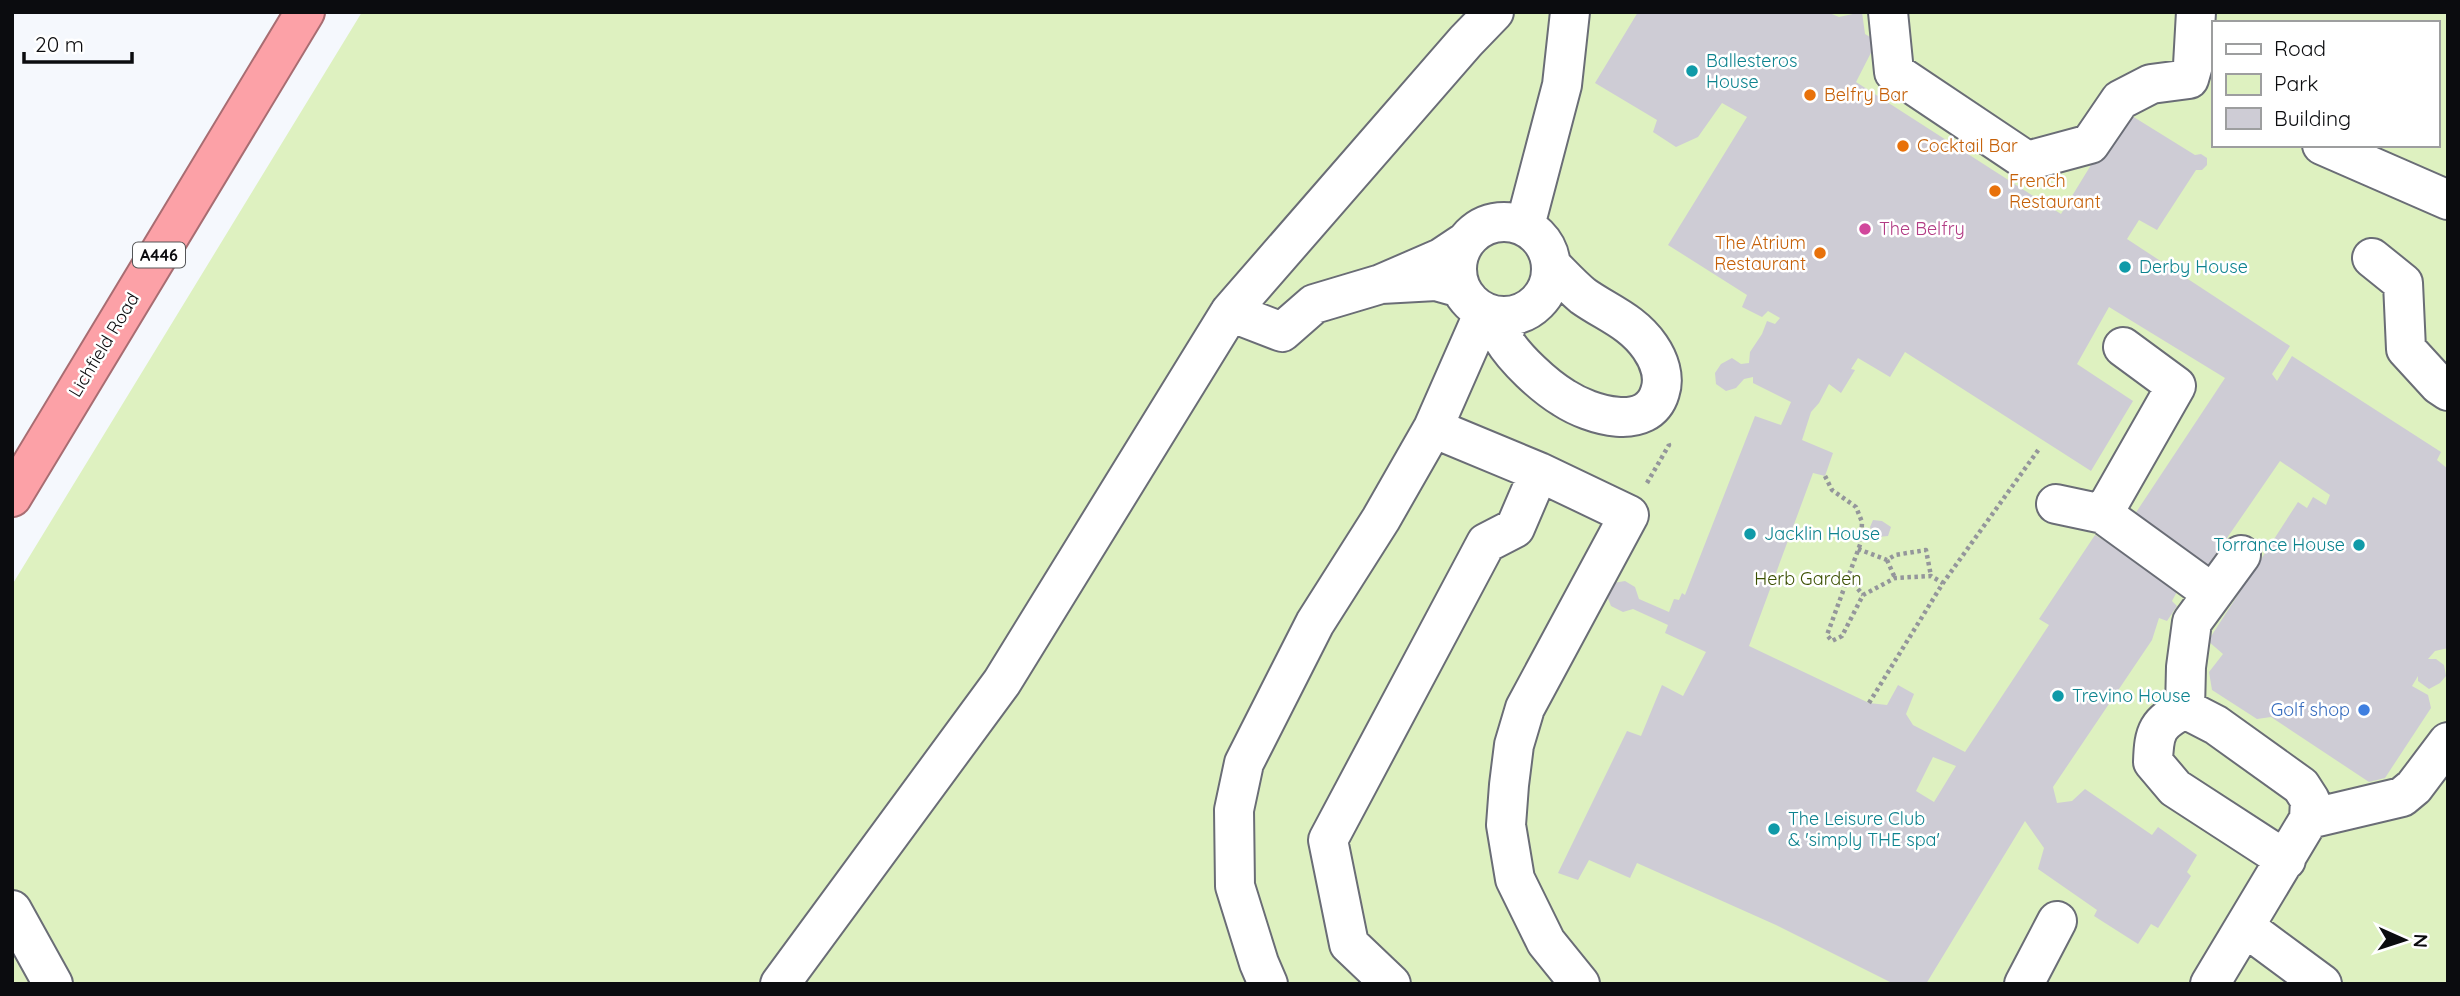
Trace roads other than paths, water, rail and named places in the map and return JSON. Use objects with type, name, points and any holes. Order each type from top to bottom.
[{"type":"highway","name":"Lichfield Road","points":[[12,497],[305,12]]},
{"type":"lane","points":[[780,984],[1002,682],[1230,312],[1494,12]]},
{"type":"lane","points":[[1525,226],[1562,85],[1570,12]]},
{"type":"lane","points":[[1888,12],[1894,72],[2027,161],[2090,144],[2120,100],[2151,84],[2201,85],[2193,65],[2196,12]]},
{"type":"lane","points":[[2327,147],[2448,200]]},
{"type":"lane","points":[[1230,312],[1282,332],[1314,304],[1381,284],[1441,258],[1480,228],[1497,222],[1510,222],[1535,232],[1547,248],[1552,266],[1551,281],[1540,300],[1521,313],[1484,305],[1436,281],[1381,284]]},
{"type":"lane","points":[[1465,242],[1457,264],[1511,353],[1562,397],[1580,407],[1628,417],[1644,414],[1656,405],[1662,388],[1659,360],[1649,345],[1624,320],[1583,295],[1552,266]]},
{"type":"lane","points":[[2372,258],[2403,283],[2406,349],[2439,385],[2448,391]]},
{"type":"lane","points":[[1268,984],[1235,886],[1234,810],[1244,763],[1315,623],[1381,519],[1433,428],[1484,305]]},
{"type":"lane","points":[[2103,514],[2176,386],[2123,348]]},
{"type":"lane","points":[[1433,428],[1539,472],[1629,515],[1525,708],[1514,744],[1508,785],[1506,825],[1514,879],[1546,942],[1575,982]]},
{"type":"lane","points":[[1391,984],[1349,944],[1328,840],[1486,543],[1515,528],[1539,472]]},
{"type":"lane","points":[[2056,504],[2103,514],[2212,593]]},
{"type":"lane","points":[[2185,709],[2186,667],[2192,622],[2241,555]]},
{"type":"lane","points":[[2185,709],[2216,725],[2301,786],[2311,800],[2309,819],[2210,984]]},
{"type":"lane","points":[[2185,709],[2166,718],[2154,735],[2153,762],[2175,788],[2286,860]]},
{"type":"lane","points":[[2309,819],[2402,797],[2414,786],[2448,741]]},
{"type":"lane","points":[[12,910],[53,984]]},
{"type":"lane","points":[[2024,984],[2057,921]]},
{"type":"lane","points":[[2245,927],[2322,984]]},
{"type":"place","name":"Ballesteros House","points":[[1692,71]]},
{"type":"place","name":"Belfry Bar","points":[[1810,95]]},
{"type":"place","name":"Cocktail Bar","points":[[1903,146]]},
{"type":"place","name":"French Restaurant","points":[[1995,191]]},
{"type":"place","name":"The Belfry","points":[[1865,229]]},
{"type":"place","name":"The Atrium Restaurant","points":[[1820,253]]},
{"type":"place","name":"Derby House","points":[[2125,267]]},
{"type":"place","name":"Jacklin House","points":[[1750,534]]},
{"type":"place","name":"Torrance House","points":[[2359,545]]},
{"type":"place","name":"Trevino House","points":[[2058,696]]},
{"type":"place","name":"Golf shop","points":[[2364,710]]},
{"type":"place","name":"The Leisure Club & 'simply THE spa'","points":[[1774,829]]},
{"type":"park label","name":"Herb Garden","points":[[1808,579]]}]
